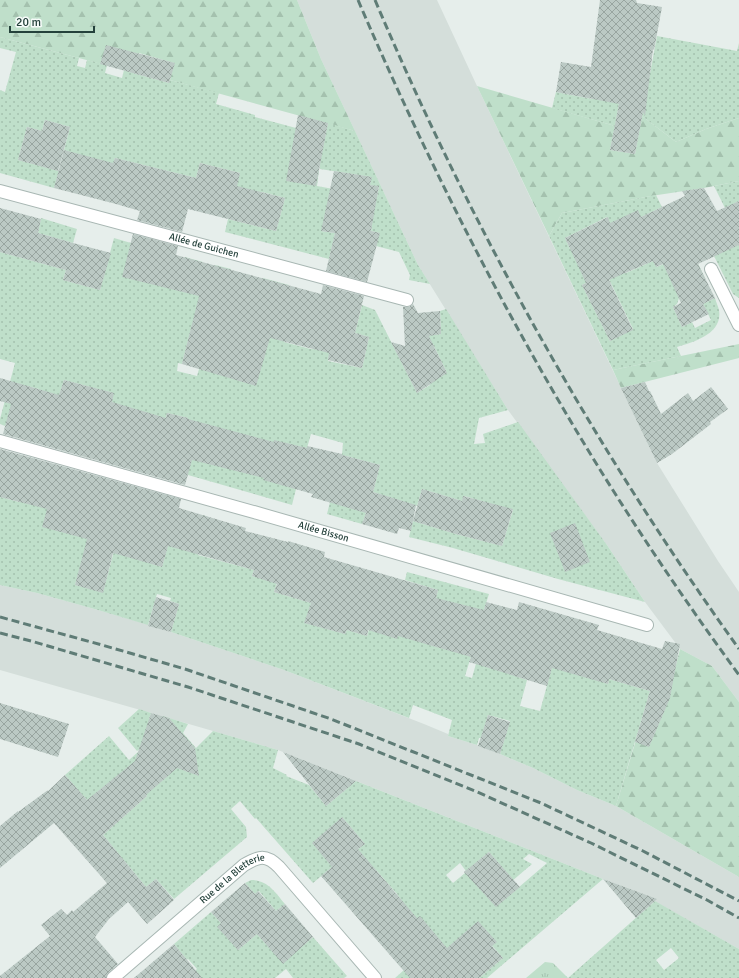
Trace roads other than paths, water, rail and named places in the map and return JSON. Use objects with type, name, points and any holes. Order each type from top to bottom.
[{"type":"street","name":"Allée de Guichen","points":[[0,191],[407,300]]},
{"type":"street","points":[[711,269],[739,325]]},
{"type":"street","name":"Allée Bisson","points":[[0,441],[457,569],[647,625]]},
{"type":"street","name":"Rue de la Bletterie","points":[[113,978],[244,865],[254,859],[266,857],[279,867],[375,978]]},
{"type":"railway","points":[[358,0],[384,60],[440,180],[532,355],[599,468],[633,521],[685,599],[739,675]]},
{"type":"railway","points":[[375,0],[452,170],[539,335],[635,495],[686,573],[739,649]]},
{"type":"railway","points":[[0,617],[185,669],[331,719],[541,803],[643,851],[739,901]]},
{"type":"railway","points":[[0,633],[188,687],[359,744],[475,791],[591,843],[707,900],[739,918]]}]
